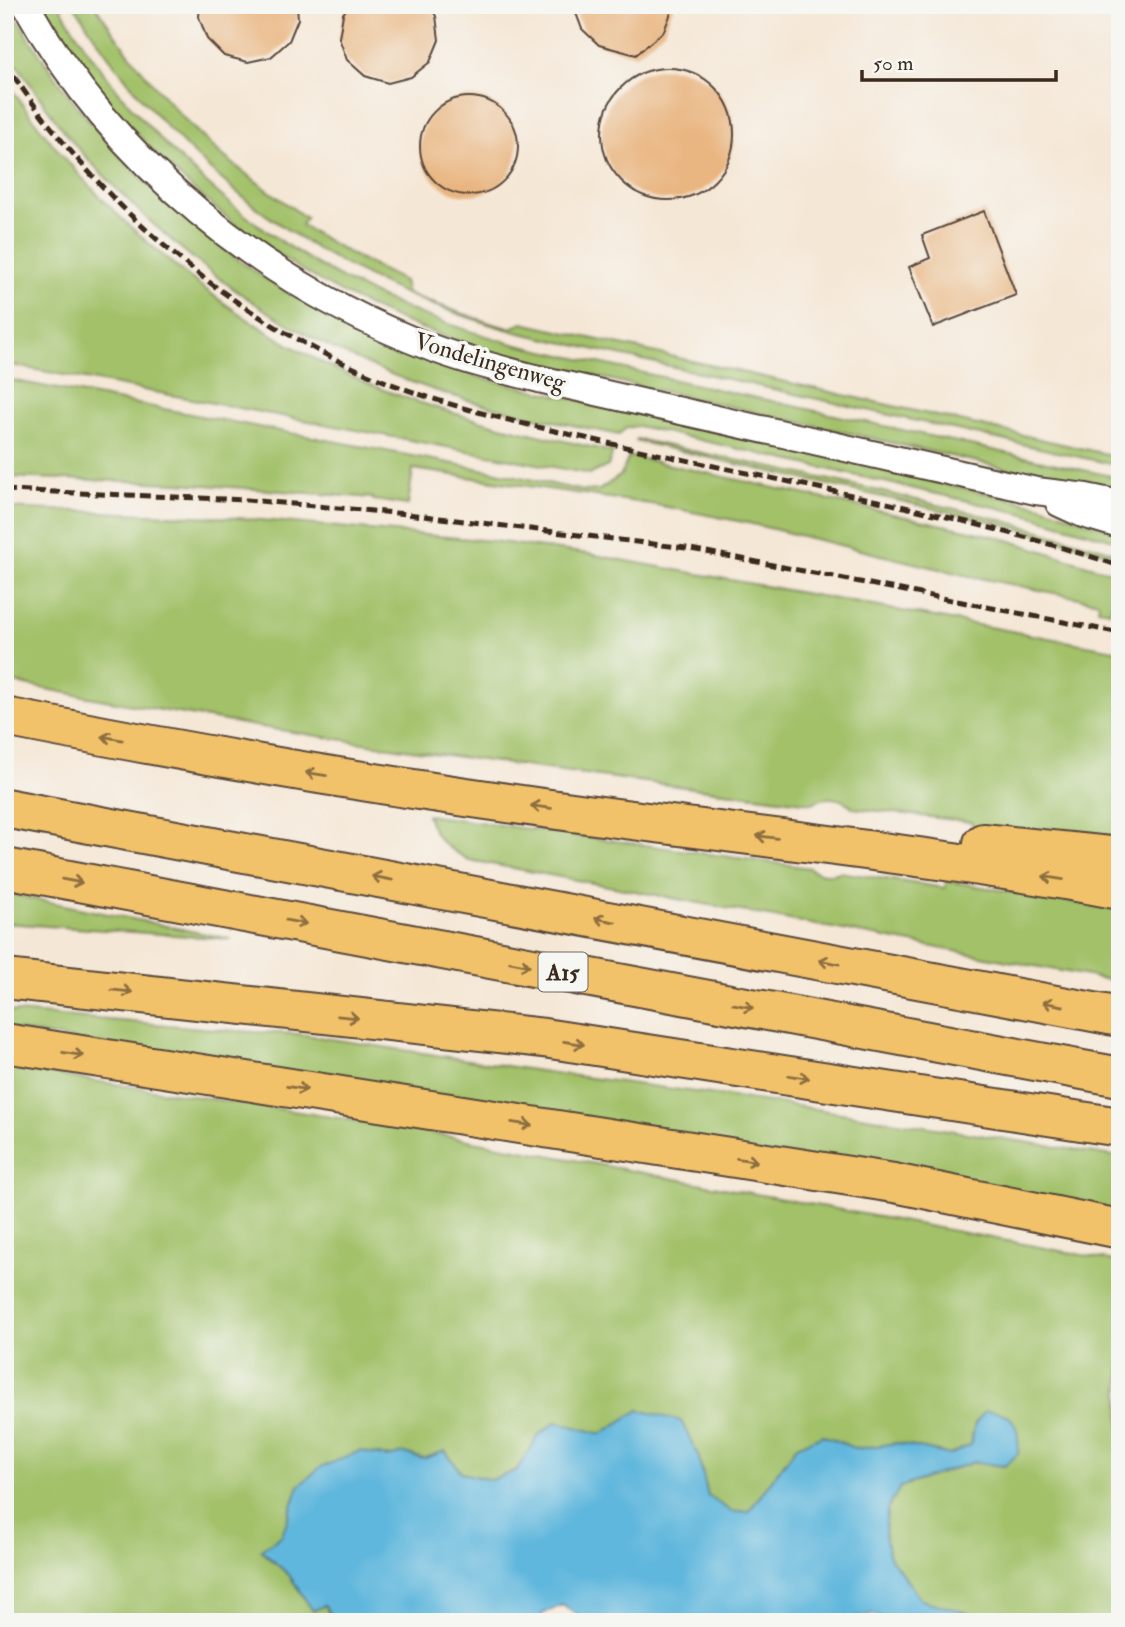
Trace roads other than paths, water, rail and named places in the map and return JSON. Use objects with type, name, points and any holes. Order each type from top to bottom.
[{"type":"highway","points":[[5,717],[179,751],[585,814],[834,845],[1120,857]]},
{"type":"highway","name":"A15","points":[[5,808],[1120,1017]]},
{"type":"highway","points":[[951,851],[1120,890]]},
{"type":"highway","name":"A15","points":[[5,868],[1120,1077]]},
{"type":"highway","points":[[5,979],[544,1038],[1120,1127]]},
{"type":"highway","points":[[5,1043],[894,1183],[1120,1229]]},
{"type":"street","name":"Vondelingenweg","points":[[26,5],[57,56],[95,106],[169,186],[210,222],[254,254],[306,288],[362,318],[433,349],[493,368],[1036,491],[1120,504]]},
{"type":"street","name":"Vondelingenweg","points":[[1036,491],[1083,514],[1120,524]]},
{"type":"water","points":[[639,1410],[681,1421],[698,1455],[708,1496],[732,1512],[749,1511],[797,1446],[823,1435],[856,1449],[897,1443],[950,1455],[970,1445],[975,1424],[985,1411],[995,1411],[1009,1417],[1014,1422],[1018,1436],[1018,1454],[1004,1466],[974,1462],[900,1487],[887,1510],[885,1532],[888,1554],[921,1600],[1000,1622],[892,1622],[872,1614],[851,1619],[849,1622],[582,1622],[582,1618],[562,1605],[542,1614],[541,1622],[333,1622],[325,1605],[313,1611],[289,1575],[261,1550],[282,1535],[299,1486],[319,1468],[360,1451],[387,1457],[405,1453],[423,1459],[445,1451],[462,1473],[491,1480],[516,1471],[540,1434],[556,1422],[601,1434]]},
{"type":"railway","points":[[5,63],[42,115],[82,164],[125,210],[172,253],[222,292],[331,357],[389,383],[445,403],[503,419],[935,514],[1120,566]]},
{"type":"railway","points":[[5,490],[247,500],[407,514],[686,548],[1120,633]]}]
